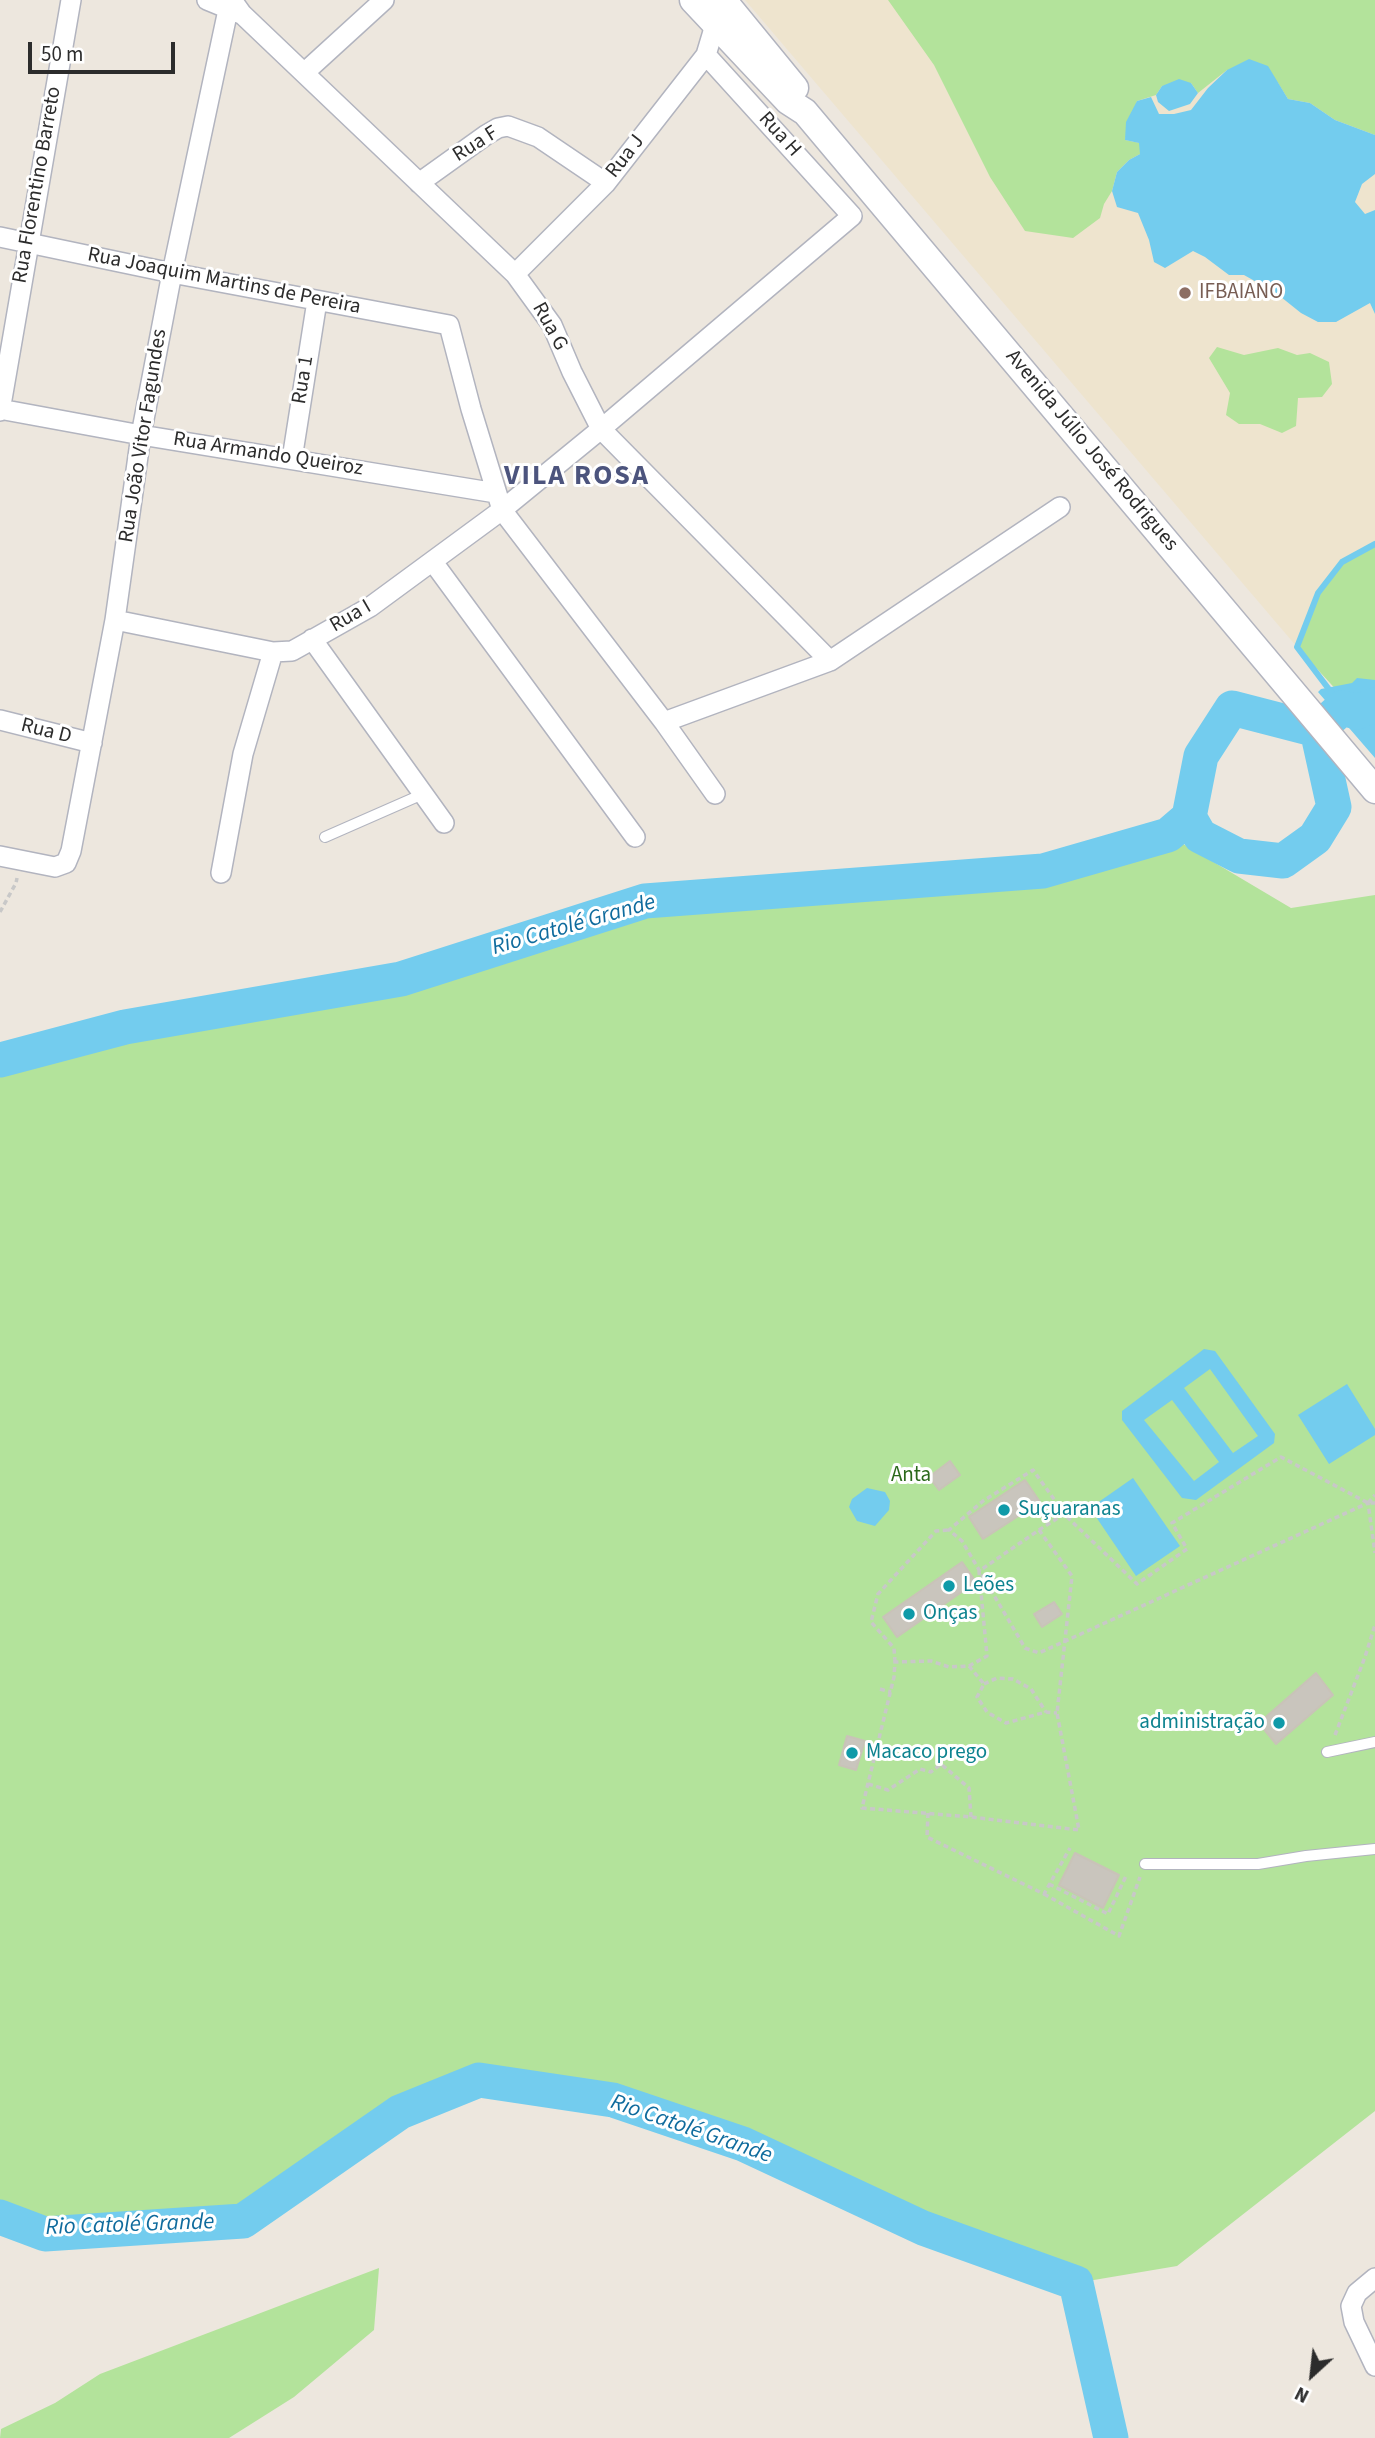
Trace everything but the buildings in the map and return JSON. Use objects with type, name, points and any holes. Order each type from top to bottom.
[{"type":"main road","name":"Avenida Júlio José Rodrigues","points":[[694,0],[788,101],[806,112]]},
{"type":"main road","name":"Avenida Júlio José Rodrigues","points":[[723,0],[798,92],[806,112],[1375,790]]},
{"type":"street","name":"Rua Florentino Barreto","points":[[0,409],[71,0]]},
{"type":"street","name":"Rua G","points":[[207,0],[234,8],[515,274],[552,325],[601,429],[830,661]]},
{"type":"street","points":[[304,73],[384,0]]},
{"type":"street","name":"Rua João Vitor Fagundes","points":[[9,859],[55,867],[66,863],[71,851],[115,620],[141,435],[172,273],[234,8]]},
{"type":"street","name":"Rua J","points":[[515,274],[606,183],[706,55],[715,25]]},
{"type":"street","name":"Rua H","points":[[706,55],[852,216]]},
{"type":"street","name":"Rua F","points":[[419,183],[486,135],[508,126],[538,137],[606,183]]},
{"type":"street","name":"Rua I","points":[[273,652],[292,651],[370,607],[433,562],[499,502],[601,429],[852,216]]},
{"type":"street","name":"Rua Joaquim Martins de Pereira","points":[[0,237],[172,273],[449,325],[499,502]]},
{"type":"street","name":"Rua 1","points":[[292,459],[317,301]]},
{"type":"street","name":"Rua Armando Queiroz","points":[[0,409],[292,459],[499,502]]},
{"type":"street","points":[[499,502],[715,794]]},
{"type":"street","points":[[664,723],[830,661],[1060,507]]},
{"type":"street","points":[[433,562],[635,837]]},
{"type":"street","points":[[115,620],[273,652],[243,754],[220,873]]},
{"type":"street","points":[[312,639],[444,823]]},
{"type":"street","name":"Rua D","points":[[0,720],[92,743]]},
{"type":"street","points":[[1375,2278],[1357,2293],[1351,2306],[1354,2322],[1375,2366]]},
{"type":"lane","points":[[325,837],[423,794]]},
{"type":"lane","points":[[1327,1752],[1375,1742]]},
{"type":"lane","points":[[1143,1868],[1258,1864],[1375,1849]]},
{"type":"path","points":[[0,912],[16,883],[9,859]]},
{"type":"path","points":[[1039,1530],[1072,1576],[1057,1713],[1079,1830],[862,1808],[891,1692],[895,1662],[894,1648],[871,1622],[878,1594],[936,1531],[948,1530],[983,1501],[1033,1470],[1064,1514],[1137,1584],[1187,1549],[1172,1524],[1281,1457],[1368,1503],[1375,1503]]},
{"type":"path","points":[[948,1530],[962,1541],[1025,1648],[1039,1653],[1368,1503],[1375,1495]]},
{"type":"path","points":[[1368,1503],[1375,1553]]},
{"type":"path","points":[[979,1571],[1064,1514]]},
{"type":"path","points":[[895,1662],[931,1661],[949,1667],[969,1667],[987,1656],[979,1571]]},
{"type":"path","points":[[1327,1752],[1340,1725],[1375,1625]]},
{"type":"path","points":[[969,1667],[984,1684]]},
{"type":"path","points":[[1046,1712],[1031,1689],[1013,1679],[997,1678],[984,1684],[977,1697],[987,1712],[1006,1723],[1046,1712],[1057,1713]]},
{"type":"path","points":[[880,1689],[891,1692]]},
{"type":"path","points":[[868,1784],[888,1790],[920,1769],[931,1772],[941,1764],[969,1788],[971,1817]]},
{"type":"path","points":[[928,1813],[927,1837],[1044,1894],[1119,1936],[1143,1868]]},
{"type":"path","points":[[1044,1894],[1070,1848]]},
{"type":"path","points":[[1049,1884],[1108,1914],[1126,1876]]},
{"type":"shaded area","name":"IFBAIANO","points":[[745,0],[1375,0],[1375,705],[1357,712],[1297,647]]},
{"type":"green space","points":[[888,0],[1375,0],[1375,135],[1335,120],[1310,103],[1288,99],[1278,83],[1227,70],[1198,93],[1191,83],[1162,86],[1156,95],[1137,101],[1125,140],[1140,143],[1140,154],[1117,172],[1100,218],[1073,238],[1025,231],[990,177],[934,65]]},
{"type":"green space","points":[[1217,347],[1244,355],[1278,348],[1297,355],[1310,353],[1329,362],[1332,384],[1322,397],[1298,398],[1296,426],[1282,433],[1260,424],[1239,424],[1226,415],[1230,393],[1209,358]]},
{"type":"green space","points":[[1375,544],[1375,689],[1341,695],[1297,647],[1317,596],[1342,562]]},
{"type":"green space","name":"Anta","points":[[1168,835],[1291,908],[1375,895],[1375,2111],[1177,2266],[1076,2283],[922,2228],[743,2144],[613,2100],[479,2080],[400,2112],[243,2221],[45,2234],[0,2217],[0,1060],[125,1027],[401,979],[645,901],[1043,871]]},
{"type":"green space","points":[[379,2268],[374,2330],[294,2397],[229,2438],[0,2438],[1,2429],[55,2403],[100,2374]]},
{"type":"water","points":[[1249,59],[1268,66],[1288,99],[1310,103],[1335,120],[1375,135],[1375,174],[1362,184],[1355,202],[1365,214],[1375,210],[1375,314],[1370,303],[1336,322],[1318,322],[1301,313],[1276,293],[1244,275],[1229,275],[1193,251],[1165,268],[1154,262],[1138,213],[1117,207],[1112,191],[1117,172],[1140,154],[1139,143],[1125,140],[1126,122],[1137,101],[1151,97],[1159,114],[1191,110],[1227,70]]},
{"type":"water","points":[[1179,79],[1191,83],[1198,93],[1190,104],[1169,111],[1158,102],[1156,95],[1162,86]]},
{"type":"water","points":[[1357,678],[1375,680],[1375,758],[1318,692],[1321,689],[1352,683]]},
{"type":"water","points":[[1204,1349],[1215,1351],[1275,1434],[1274,1443],[1196,1500],[1182,1498],[1122,1420],[1122,1411]],"holes":[[[1210,1369],[1258,1436],[1233,1453],[1184,1388]],[[1172,1400],[1219,1462],[1194,1481],[1144,1420]]]},
{"type":"water","points":[[1347,1384],[1375,1429],[1375,1435],[1329,1464],[1298,1415]]},
{"type":"water","points":[[1133,1478],[1180,1546],[1136,1576],[1090,1508]]},
{"type":"water","points":[[867,1488],[885,1492],[890,1501],[889,1510],[875,1526],[857,1521],[849,1507],[852,1499]]},
{"type":"waterway","points":[[1331,692],[1297,647],[1318,593],[1342,562],[1375,544]]},
{"type":"waterway","name":"Rio Catolé Grande","points":[[0,1060],[125,1027],[401,979],[645,901],[1043,871],[1168,835],[1189,817],[1201,756],[1232,708],[1317,730],[1342,708],[1357,712],[1375,705]]},
{"type":"waterway","name":"Rio Catolé Grande","points":[[1189,817],[1200,836],[1239,856],[1283,861],[1315,838],[1334,807],[1317,730]]},
{"type":"waterway","name":"Rio Catolé Grande","points":[[0,2217],[45,2234],[243,2221],[400,2112],[479,2080],[613,2100],[743,2144],[923,2228],[1076,2283],[1111,2438]]},
{"type":"place","name":"IFBAIANO","points":[[1185,293]]},
{"type":"place","name":"Suçuaranas","points":[[1004,1510]]},
{"type":"place","name":"Leões","points":[[949,1586]]},
{"type":"place","name":"Onças","points":[[909,1614]]},
{"type":"place","name":"administração","points":[[1279,1723]]},
{"type":"place","name":"Macaco prego","points":[[852,1753]]},
{"type":"district","name":"VILA ROSA","points":[[577,478]]}]
